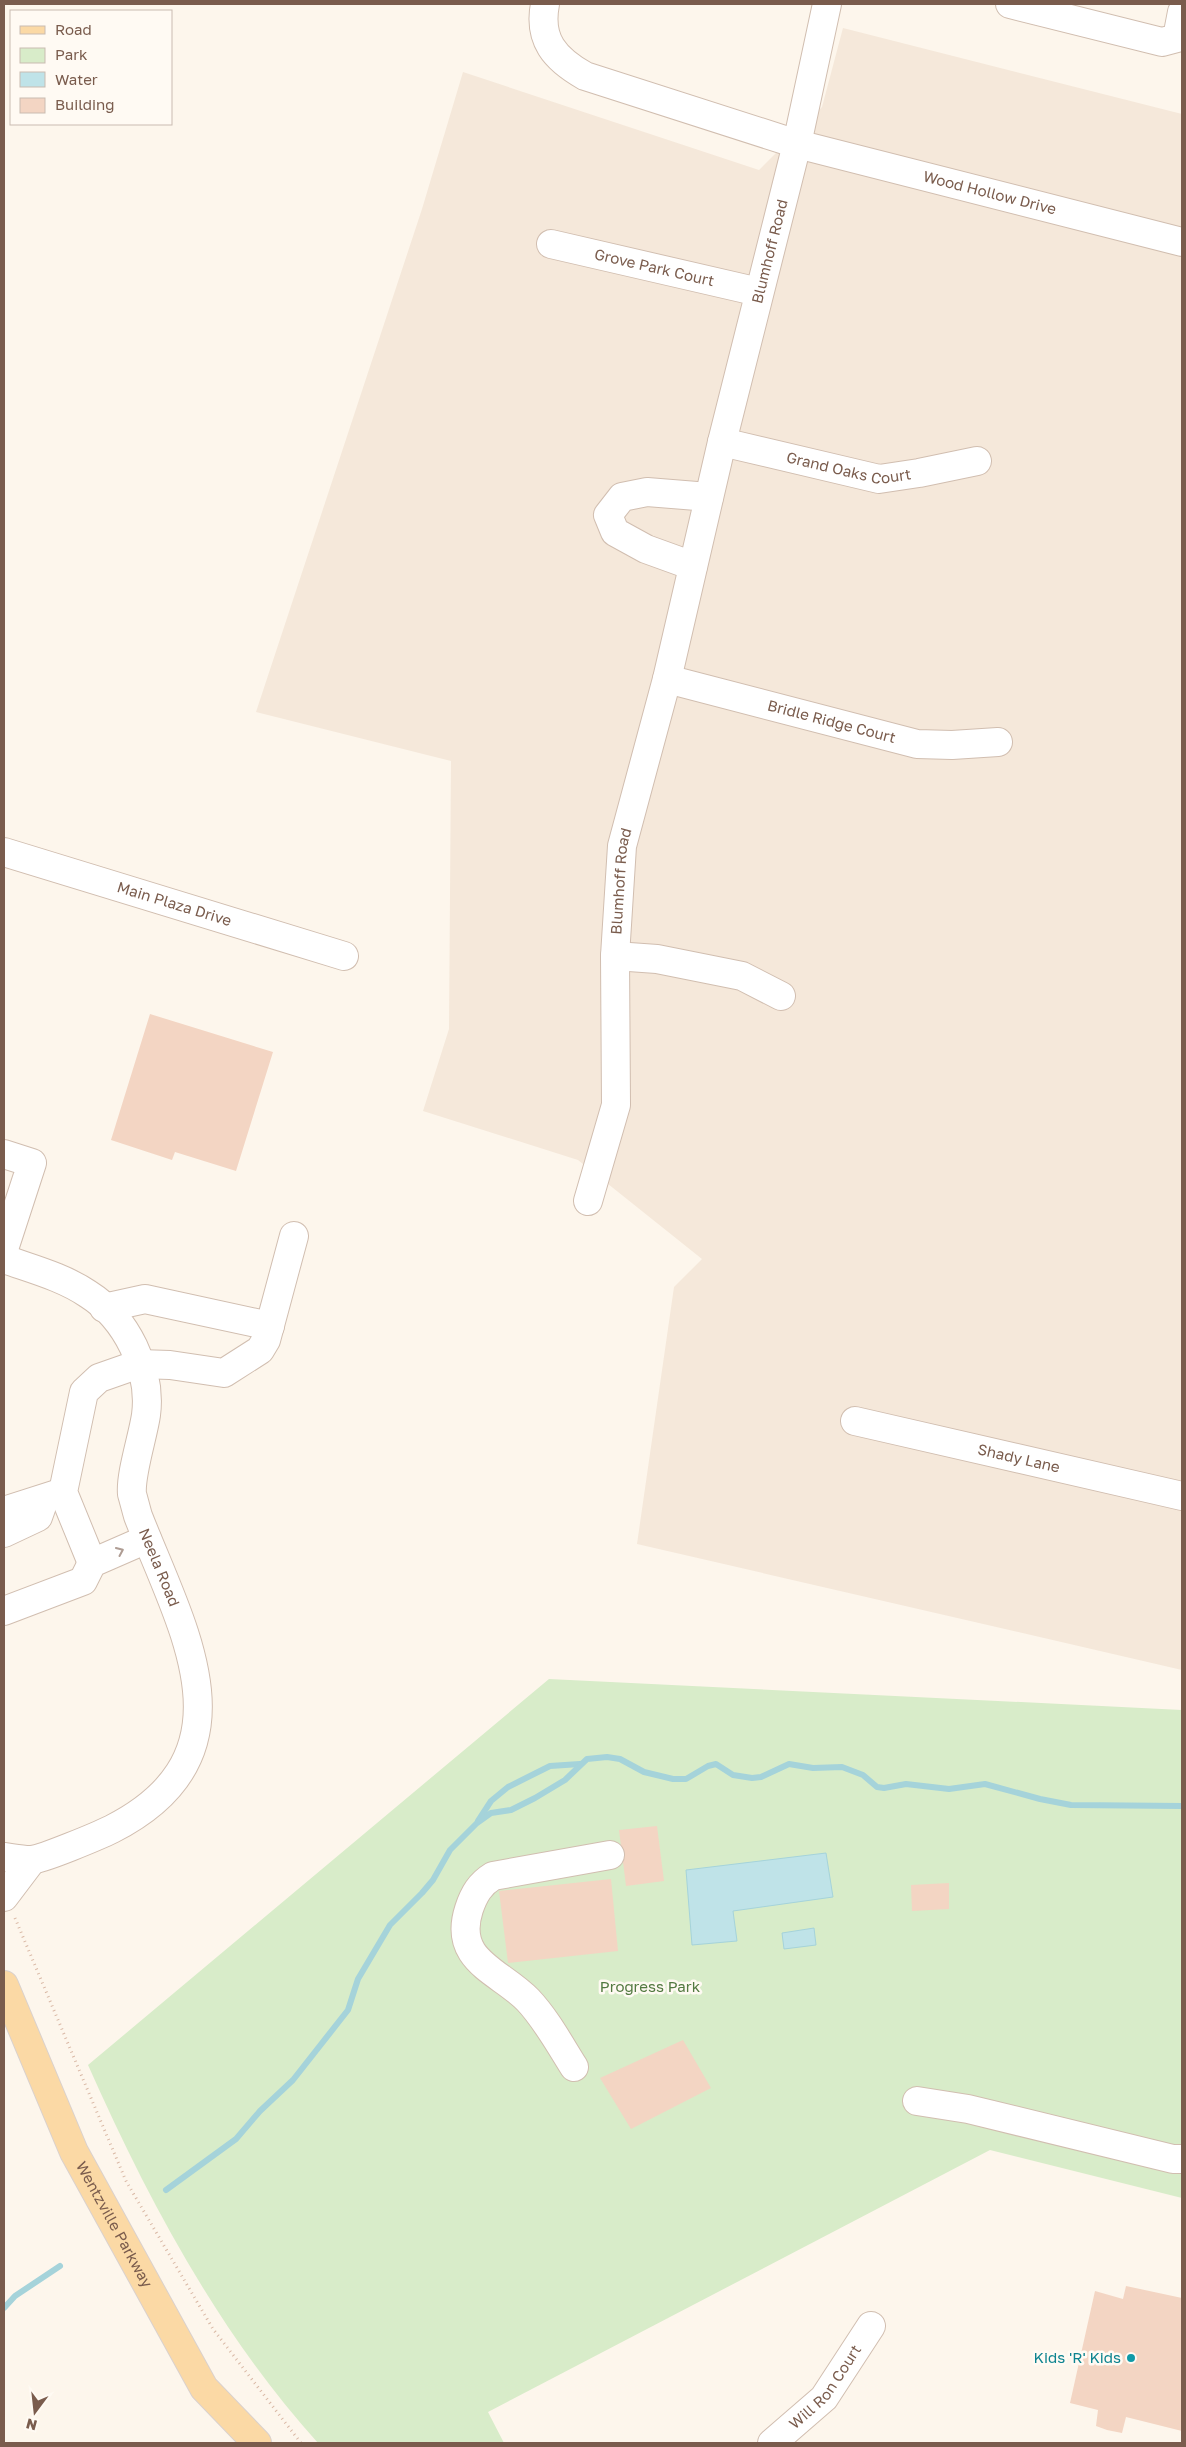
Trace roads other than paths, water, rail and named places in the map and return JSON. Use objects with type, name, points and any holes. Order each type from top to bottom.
[{"type":"main road","name":"Wentzville Parkway","points":[[6,1994],[74,2152],[204,2388],[257,2443]]},
{"type":"street","name":"Wood Hollow Drive","points":[[545,4],[542,19],[546,38],[562,63],[585,76],[797,144],[1182,242]]},
{"type":"street","name":"Blumhoff Road","points":[[588,1201],[616,1105],[615,956],[622,846],[667,679],[722,442],[797,144],[827,4]]},
{"type":"street","points":[[1010,4],[1162,42],[1177,38],[1182,12]]},
{"type":"street","name":"Grove Park Court","points":[[551,244],[759,292]]},
{"type":"street","name":"Grand Oaks Court","points":[[722,442],[878,479],[977,461]]},
{"type":"street","points":[[693,566],[646,549],[615,532],[608,515],[622,498],[647,492],[709,497]]},
{"type":"street","name":"Bridle Ridge Court","points":[[667,679],[917,744],[952,745],[998,742]]},
{"type":"street","name":"Main Plaza Drive","points":[[4,852],[344,956]]},
{"type":"street","points":[[615,956],[657,959],[742,976],[781,996]]},
{"type":"street","points":[[4,1154],[32,1163],[4,1249]]},
{"type":"street","points":[[4,1533],[38,1517],[54,1494],[84,1392],[98,1378],[139,1364],[170,1365],[224,1373],[260,1350],[266,1340],[294,1236]]},
{"type":"street","name":"Neela Road","points":[[4,1259],[59,1279],[89,1294],[113,1316],[135,1350],[145,1385],[146,1414],[132,1492],[147,1540],[193,1658],[198,1686],[199,1716],[194,1740],[182,1770],[167,1790],[150,1806],[108,1831],[32,1860],[4,1857]]},
{"type":"street","points":[[104,1308],[145,1298],[270,1326]]},
{"type":"street","name":"Shady Lane","points":[[855,1421],[1182,1496]]},
{"type":"street","points":[[4,1511],[54,1494]]},
{"type":"street","points":[[54,1494],[88,1572]]},
{"type":"street","points":[[4,1611],[88,1572],[147,1540]]},
{"type":"street","points":[[4,1594],[54,1574],[88,1572]]},
{"type":"street","points":[[574,2067],[528,2000],[486,1968],[473,1954],[466,1938],[466,1918],[473,1898],[482,1882],[493,1876],[610,1856]]},
{"type":"street","points":[[4,1896],[32,1860]]},
{"type":"street","points":[[917,2101],[968,2109],[1173,2159],[1182,2159]]},
{"type":"street","name":"Will Ron Court","points":[[772,2443],[824,2398],[871,2326]]},
{"type":"water","points":[[826,1853],[833,1897],[733,1911],[737,1941],[692,1945],[686,1870]]},
{"type":"water","points":[[814,1928],[816,1945],[784,1949],[782,1933]]},
{"type":"waterway","points":[[166,2190],[236,2139],[260,2111],[293,2080],[348,2010],[358,1979],[390,1925],[433,1880],[450,1850],[477,1823],[491,1813],[511,1810],[535,1798],[565,1780],[587,1759],[607,1757],[620,1759],[644,1772],[673,1779],[686,1779],[708,1766],[716,1764],[733,1775],[752,1778],[761,1777],[789,1764],[813,1768],[842,1767],[863,1775],[877,1787],[884,1788],[906,1784],[949,1789],[985,1784],[1040,1799],[1071,1805],[1182,1806]]},
{"type":"waterway","points":[[478,1821],[491,1801],[508,1787],[550,1766],[580,1764]]},
{"type":"waterway","points":[[4,2308],[15,2296],[60,2266]]},
{"type":"place","name":"Kids 'R' Kids","points":[[1131,2358]]},
{"type":"park label","name":"Progress Park","points":[[650,1987]]}]
